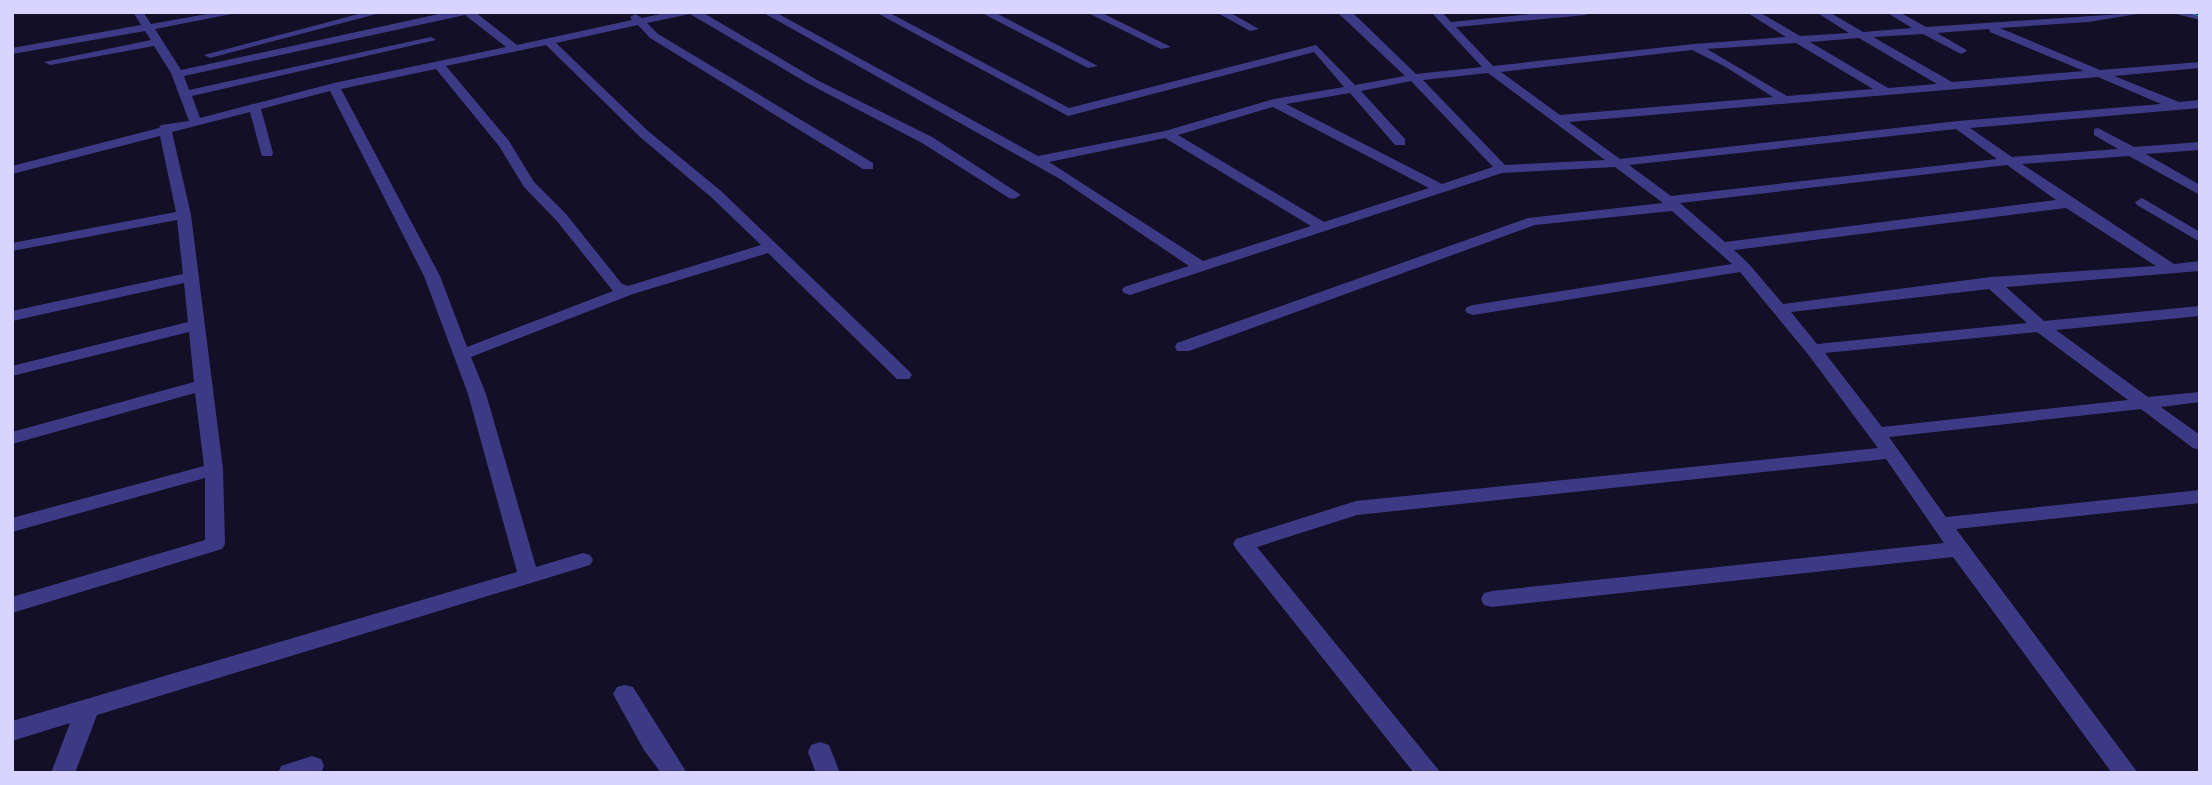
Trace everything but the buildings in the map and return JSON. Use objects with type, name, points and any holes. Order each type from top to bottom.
[{"type":"street","points":[[138,12],[178,74],[195,120]]},
{"type":"street","points":[[12,51],[237,12]]},
{"type":"street","points":[[210,54],[379,12]]},
{"type":"street","points":[[405,12],[432,40],[446,64],[504,144],[528,184],[561,217],[617,287],[627,292]]},
{"type":"street","points":[[178,74],[465,12],[516,49]]},
{"type":"street","points":[[629,12],[654,36],[868,166]]},
{"type":"street","points":[[12,170],[195,120],[334,87],[686,12]]},
{"type":"street","points":[[694,12],[813,82],[927,141],[1014,195]]},
{"type":"street","points":[[767,12],[1037,160],[1200,266]]},
{"type":"street","points":[[880,12],[1068,112],[1316,48],[1400,142]]},
{"type":"street","points":[[985,12],[1092,66]]},
{"type":"street","points":[[1091,12],[1165,47]]},
{"type":"street","points":[[1221,12],[1254,29]]},
{"type":"street","points":[[1342,12],[1350,16],[1411,78],[1460,120],[1501,169]]},
{"type":"street","points":[[1442,19],[1587,12]]},
{"type":"street","points":[[1751,12],[1887,92]]},
{"type":"street","points":[[1821,12],[1950,86]]},
{"type":"street","points":[[1891,12],[1961,51]]},
{"type":"street","points":[[1037,160],[1167,134],[1274,103],[1411,78],[1694,47],[1984,27],[2146,12]]},
{"type":"street","points":[[2180,12],[2200,17]]},
{"type":"street","points":[[1442,19],[1491,70],[1672,203],[1744,267],[1813,349],[1877,433],[1958,549],[2126,773]]},
{"type":"street","points":[[1984,27],[2022,39],[2033,47],[2177,106]]},
{"type":"street","points":[[186,94],[432,40]]},
{"type":"street","points":[[50,62],[159,42]]},
{"type":"street","points":[[549,42],[644,134],[716,194],[903,374]]},
{"type":"street","points":[[1694,47],[1728,64],[1784,100]]},
{"type":"street","points":[[1557,119],[2200,65]]},
{"type":"street","points":[[334,87],[432,276],[477,394],[528,576]]},
{"type":"street","points":[[1274,103],[1439,188]]},
{"type":"street","points":[[1130,290],[1501,169],[1616,163],[1958,125],[2200,104]]},
{"type":"street","points":[[254,106],[267,153]]},
{"type":"street","points":[[1958,125],[2069,203],[2170,268]]},
{"type":"street","points":[[12,605],[215,544],[214,469],[184,215],[165,128]]},
{"type":"street","points":[[2098,132],[2200,191]]},
{"type":"street","points":[[1167,134],[1320,226]]},
{"type":"street","points":[[1183,347],[1533,221],[2011,161],[2200,146]]},
{"type":"street","points":[[12,181],[27,166]]},
{"type":"street","points":[[2142,202],[2200,238]]},
{"type":"street","points":[[1724,247],[2069,203]]},
{"type":"street","points":[[12,247],[184,215]]},
{"type":"street","points":[[462,355],[627,292],[771,247]]},
{"type":"street","points":[[1780,309],[1863,296],[1991,282],[2200,266]]},
{"type":"street","points":[[1473,310],[1744,267]]},
{"type":"street","points":[[12,316],[191,277]]},
{"type":"street","points":[[1991,282],[2041,327],[2200,444]]},
{"type":"street","points":[[1813,349],[2200,311]]},
{"type":"street","points":[[12,371],[197,325]]},
{"type":"street","points":[[12,438],[203,385]]},
{"type":"street","points":[[1877,433],[2200,397]]},
{"type":"street","points":[[1429,773],[1243,544],[1356,508],[1891,453]]},
{"type":"street","points":[[12,525],[214,469]]},
{"type":"street","points":[[1941,524],[2200,496]]},
{"type":"street","points":[[1492,599],[1958,549]]},
{"type":"street","points":[[12,731],[583,560]]},
{"type":"street","points":[[625,694],[653,743],[676,773]]},
{"type":"street","points":[[62,773],[88,708]]},
{"type":"railway","points":[[2194,12],[2200,14]]}]
